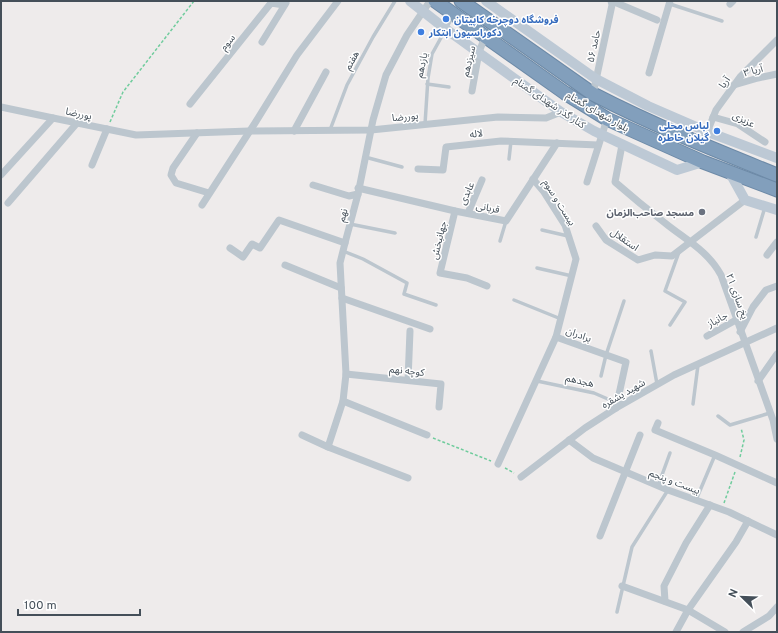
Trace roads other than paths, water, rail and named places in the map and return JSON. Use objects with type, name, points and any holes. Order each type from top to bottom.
[{"type":"highway","name":"بلوار شهدای گمنام","points":[[435,1],[584,106],[607,119],[628,130],[730,174],[777,190]]},
{"type":"highway","name":"بلوار شهدای گمنام","points":[[463,2],[527,49],[593,94],[615,106],[702,145],[777,175]]},
{"type":"street","points":[[202,205],[297,55],[338,1]]},
{"type":"street","name":"کنار گذر شهدای گمنام","points":[[410,1],[445,29],[561,112],[601,135],[677,170],[703,162]]},
{"type":"street","name":"نهم","points":[[328,447],[343,402],[346,374],[340,262],[358,191],[371,130],[386,75],[408,35],[430,1]]},
{"type":"street","points":[[486,1],[596,79],[648,106],[708,132],[777,158]]},
{"type":"street","points":[[611,1],[657,20]]},
{"type":"street","name":"حامد ۵۶","points":[[593,94],[612,5],[611,1]]},
{"type":"street","points":[[649,73],[669,2]]},
{"type":"street","name":"سوم","points":[[190,104],[271,3],[286,3]]},
{"type":"street","name":"سوم","points":[[262,42],[286,3]]},
{"type":"street","points":[[527,49],[536,36]]},
{"type":"street","name":"سیزدهم","points":[[472,91],[479,52],[485,37]]},
{"type":"street","name":"آریا","points":[[702,145],[716,110],[740,77],[777,40]]},
{"type":"street","points":[[294,131],[326,72]]},
{"type":"street","name":"آریا ۳","points":[[734,85],[777,74]]},
{"type":"street","points":[[1,108],[53,118]]},
{"type":"street","name":"پوررضا","points":[[1,175],[53,118],[136,135],[249,131],[371,130],[498,116],[546,118],[561,112]]},
{"type":"street","name":"عزیزی","points":[[713,117],[738,124],[765,142]]},
{"type":"street","points":[[587,182],[607,119]]},
{"type":"street","points":[[8,203],[76,123]]},
{"type":"street","points":[[92,165],[107,129]]},
{"type":"street","points":[[197,133],[173,168],[171,175],[176,183],[209,193]]},
{"type":"street","name":"لاله","points":[[418,169],[443,170],[446,147],[483,142],[511,141],[557,143]]},
{"type":"street","points":[[557,143],[598,145]]},
{"type":"street","name":"قربانی","points":[[313,185],[349,196],[358,191],[506,221],[557,143]]},
{"type":"street","name":"یخ سازی ۲۱","points":[[622,145],[615,182],[664,223],[702,251],[715,264],[775,426],[777,439]]},
{"type":"street","points":[[730,174],[745,200],[777,210]]},
{"type":"street","name":"بیست و سوم","points":[[533,179],[544,192],[565,226],[576,259]]},
{"type":"street","name":"عابدی","points":[[468,213],[482,180]]},
{"type":"street","name":"استقلال","points":[[596,226],[606,240],[638,260],[655,255],[672,256],[745,200]]},
{"type":"street","name":"جهانبخش","points":[[455,211],[440,273],[467,278],[486,286]]},
{"type":"street","points":[[230,248],[243,257],[252,244],[260,248],[279,220],[345,243]]},
{"type":"street","points":[[767,255],[777,242]]},
{"type":"street","name":"برادران","points":[[576,259],[562,319],[556,337],[626,362],[617,406]]},
{"type":"street","points":[[285,265],[341,288]]},
{"type":"street","points":[[740,332],[753,307],[766,290],[777,286]]},
{"type":"street","points":[[342,298],[430,329]]},
{"type":"street","name":"جانباز","points":[[707,336],[736,320]]},
{"type":"street","points":[[744,343],[777,328]]},
{"type":"street","points":[[408,380],[410,331]]},
{"type":"street","points":[[498,464],[556,337]]},
{"type":"street","name":"شهید یشقره","points":[[521,476],[617,406],[744,343]]},
{"type":"street","points":[[758,380],[777,354]]},
{"type":"street","name":"کوچه نهم","points":[[346,374],[442,384],[439,407]]},
{"type":"street","points":[[343,402],[427,435]]},
{"type":"street","points":[[658,423],[655,430],[715,455],[777,484]]},
{"type":"street","points":[[302,435],[328,447],[408,478]]},
{"type":"street","points":[[600,536],[640,435]]},
{"type":"street","name":"بیست و پنجم","points":[[569,440],[592,458],[668,490],[710,505],[777,535]]},
{"type":"street","points":[[665,602],[664,586],[686,544],[710,505]]},
{"type":"street","points":[[676,632],[688,610],[736,542],[748,521]]},
{"type":"street","points":[[622,586],[688,610],[726,632]]},
{"type":"street","points":[[743,632],[768,616],[777,607]]},
{"type":"lane","name":"هفتم","points":[[330,130],[346,85],[395,1]]},
{"type":"lane","points":[[669,2],[722,21]]},
{"type":"lane","name":"یازدهم","points":[[425,124],[427,84],[432,54],[454,15]]},
{"type":"lane","points":[[427,84],[449,87]]},
{"type":"lane","points":[[509,159],[511,141]]},
{"type":"lane","points":[[365,157],[402,167]]},
{"type":"lane","points":[[756,237],[765,206]]},
{"type":"lane","points":[[500,241],[506,221]]},
{"type":"lane","points":[[350,224],[395,233]]},
{"type":"lane","points":[[542,230],[569,236]]},
{"type":"lane","points":[[670,325],[685,302],[665,291],[680,249]]},
{"type":"lane","points":[[343,251],[363,259],[407,283],[404,294],[436,305]]},
{"type":"lane","points":[[537,268],[572,276]]},
{"type":"lane","points":[[514,300],[562,319]]},
{"type":"lane","points":[[601,376],[606,354],[624,301]]},
{"type":"lane","points":[[651,350],[657,385]]},
{"type":"lane","points":[[693,404],[698,365]]},
{"type":"lane","name":"هجدهم","points":[[536,381],[594,393],[617,406]]},
{"type":"lane","points":[[718,416],[730,425],[770,413]]},
{"type":"lane","points":[[658,486],[670,453]]},
{"type":"lane","points":[[696,500],[715,455]]},
{"type":"lane","points":[[617,612],[632,547],[668,490]]},
{"type":"place","name":"فروشگاه دوچرخه کاپیتان","points":[[446,19]]},
{"type":"place","name":"دکوراسیون ابتکار","points":[[421,32]]},
{"type":"place","name":"لباس محلی گیلان خاطره","points":[[717,131]]},
{"type":"place","name":"مسجد صاحب‌الزمان","points":[[702,212]]}]
